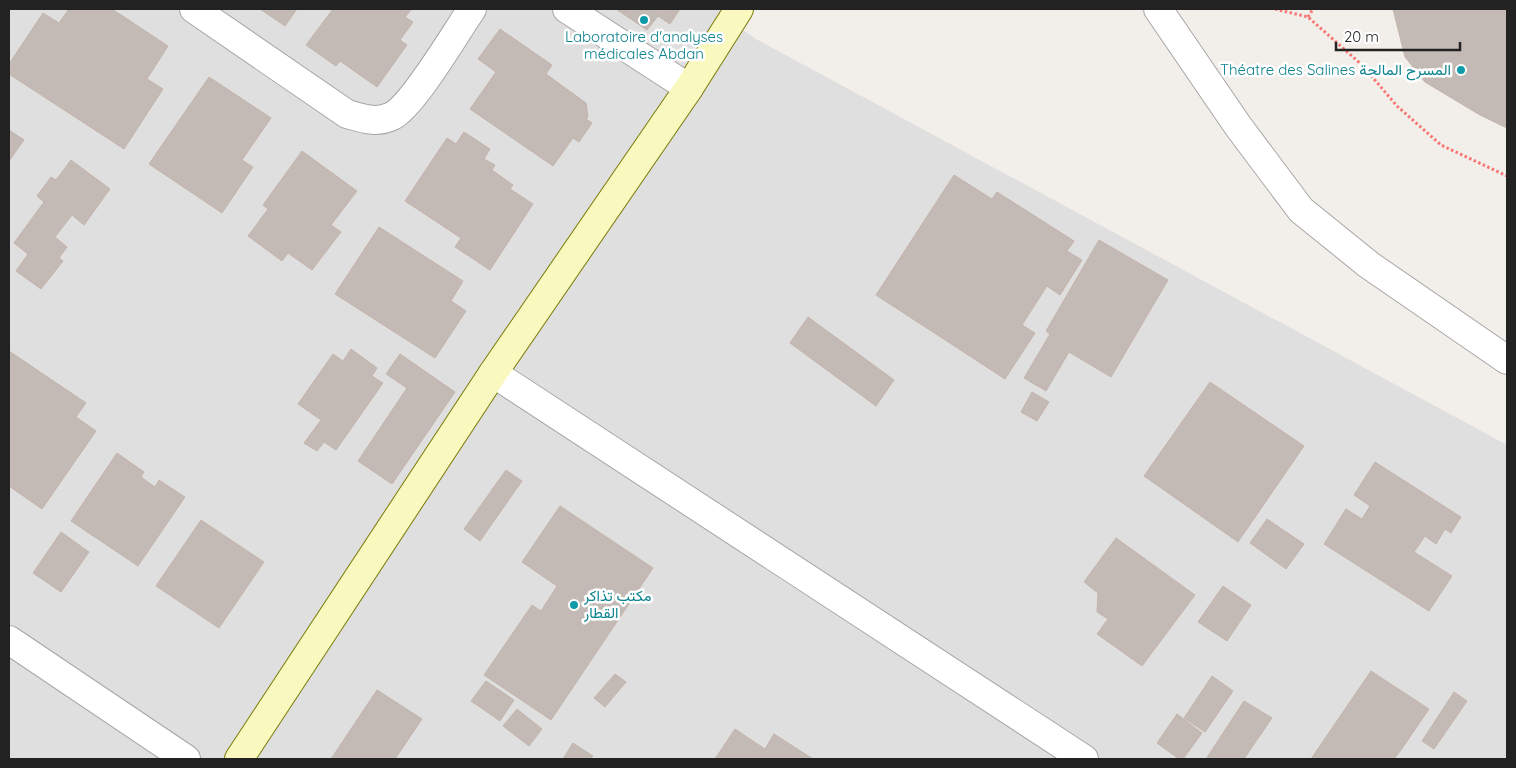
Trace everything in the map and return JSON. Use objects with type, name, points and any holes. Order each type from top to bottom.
[{"type":"street","points":[[194,9],[347,114],[372,121],[392,116],[412,97],[472,9]]},
{"type":"street","points":[[566,9],[689,88]]},
{"type":"street","points":[[239,759],[493,373],[689,88],[739,9]]},
{"type":"street","points":[[1158,9],[1238,126],[1301,210],[1369,265],[1507,360]]},
{"type":"street","points":[[493,373],[1084,759]]},
{"type":"street","points":[[9,640],[186,759]]},
{"type":"path","points":[[1275,9],[1308,17],[1362,65],[1397,106],[1441,145],[1507,176]]},
{"type":"path","points":[[1308,17],[1313,9]]},
{"type":"shaded area","points":[[9,9],[738,9],[730,21],[756,39],[1507,445],[1507,759],[9,759]]},
{"type":"building","points":[[69,9],[112,9],[168,46],[147,79],[163,89],[124,149],[9,74],[9,64],[43,13],[59,23]]},
{"type":"building","points":[[260,9],[297,9],[285,26]]},
{"type":"building","points":[[333,9],[412,9],[405,17],[413,22],[400,40],[407,45],[377,87],[340,61],[336,66],[306,45]]},
{"type":"building","name":"Laboratoire d'analyses médicales Abdan","points":[[616,9],[680,9],[670,24],[658,16],[647,30]]},
{"type":"building","name":"Théatre des Salines المسرح المالحة","points":[[1393,9],[1507,9],[1507,128],[1480,115],[1425,82],[1405,57]]},
{"type":"building","points":[[500,29],[552,65],[546,74],[586,103],[588,117],[586,119],[592,123],[579,142],[573,138],[553,166],[470,109],[496,72],[478,59]]},
{"type":"building","points":[[209,77],[271,118],[242,160],[253,167],[222,213],[149,164]]},
{"type":"building","points":[[9,130],[24,140],[9,161]]},
{"type":"building","points":[[464,132],[490,149],[484,159],[495,165],[492,170],[513,185],[510,189],[533,204],[490,270],[455,247],[461,238],[405,201],[447,138],[456,144]]},
{"type":"building","points":[[302,151],[357,191],[331,225],[341,232],[312,270],[288,253],[282,261],[248,236],[268,209],[263,205]]},
{"type":"building","points":[[71,160],[110,189],[84,225],[72,215],[55,237],[67,247],[59,258],[63,261],[41,289],[16,271],[28,254],[14,243],[44,202],[37,196],[51,177],[56,180]]},
{"type":"building","points":[[954,175],[992,199],[997,192],[1074,241],[1067,251],[1082,260],[1060,295],[1047,286],[1022,325],[1035,333],[1005,379],[876,295]]},
{"type":"building","points":[[379,227],[463,281],[451,301],[466,311],[435,358],[335,294]]},
{"type":"building","points":[[1099,240],[1168,280],[1111,377],[1069,352],[1046,391],[1024,378],[1050,334],[1046,331]]},
{"type":"building","points":[[808,317],[894,380],[876,406],[790,343]]},
{"type":"building","points":[[351,349],[377,368],[372,376],[383,383],[336,450],[324,442],[317,451],[304,443],[321,420],[298,404],[333,354],[343,361]]},
{"type":"building","points":[[9,351],[86,403],[76,417],[96,431],[42,509],[9,486]]},
{"type":"building","points":[[400,354],[455,392],[392,484],[358,461],[407,388],[386,374]]},
{"type":"building","points":[[1210,382],[1304,446],[1238,542],[1144,476]]},
{"type":"building","points":[[1032,392],[1049,402],[1037,421],[1021,412]]},
{"type":"building","points":[[117,453],[144,472],[141,477],[155,487],[159,480],[185,497],[138,566],[71,521]]},
{"type":"building","points":[[1375,462],[1461,517],[1451,533],[1445,529],[1436,544],[1425,536],[1414,552],[1452,576],[1429,611],[1324,544],[1346,509],[1362,519],[1370,506],[1354,495]]},
{"type":"building","points":[[506,470],[522,481],[480,541],[464,529]]},
{"type":"building","points":[[560,506],[653,568],[551,720],[484,675],[532,605],[541,611],[557,586],[522,562]]},
{"type":"building","points":[[1267,519],[1304,544],[1286,569],[1250,543]]},
{"type":"building","points":[[201,520],[264,562],[219,628],[156,586]]},
{"type":"building","points":[[61,532],[89,552],[61,592],[33,573]]},
{"type":"building","points":[[1116,538],[1195,595],[1142,666],[1097,634],[1108,619],[1097,612],[1098,593],[1084,582]]},
{"type":"building","points":[[1223,586],[1251,605],[1227,641],[1198,622]]},
{"type":"building","points":[[1371,671],[1429,709],[1394,759],[1311,759]]},
{"type":"building","points":[[615,674],[626,682],[605,707],[594,698]]},
{"type":"building","points":[[1212,676],[1233,691],[1205,732],[1184,718]]},
{"type":"building","points":[[486,681],[514,700],[500,721],[471,701]]},
{"type":"building","points":[[377,690],[422,719],[395,759],[331,759]]},
{"type":"building","points":[[1454,692],[1467,701],[1434,749],[1422,741]]},
{"type":"building","points":[[1244,701],[1272,718],[1244,759],[1206,759]]},
{"type":"building","points":[[517,709],[542,729],[529,746],[503,726]]},
{"type":"building","points":[[1177,714],[1202,733],[1183,759],[1179,759],[1157,743]]},
{"type":"building","points":[[735,729],[765,749],[774,734],[813,759],[715,759]]},
{"type":"building","points":[[573,743],[593,756],[590,759],[563,759]]},
{"type":"place","name":"Laboratoire d'analyses médicales Abdan","points":[[644,20]]},
{"type":"place","name":"Théatre des Salines المسرح المالحة","points":[[1461,70]]},
{"type":"place","name":"مكتب تذاكر القطار","points":[[574,605]]}]
